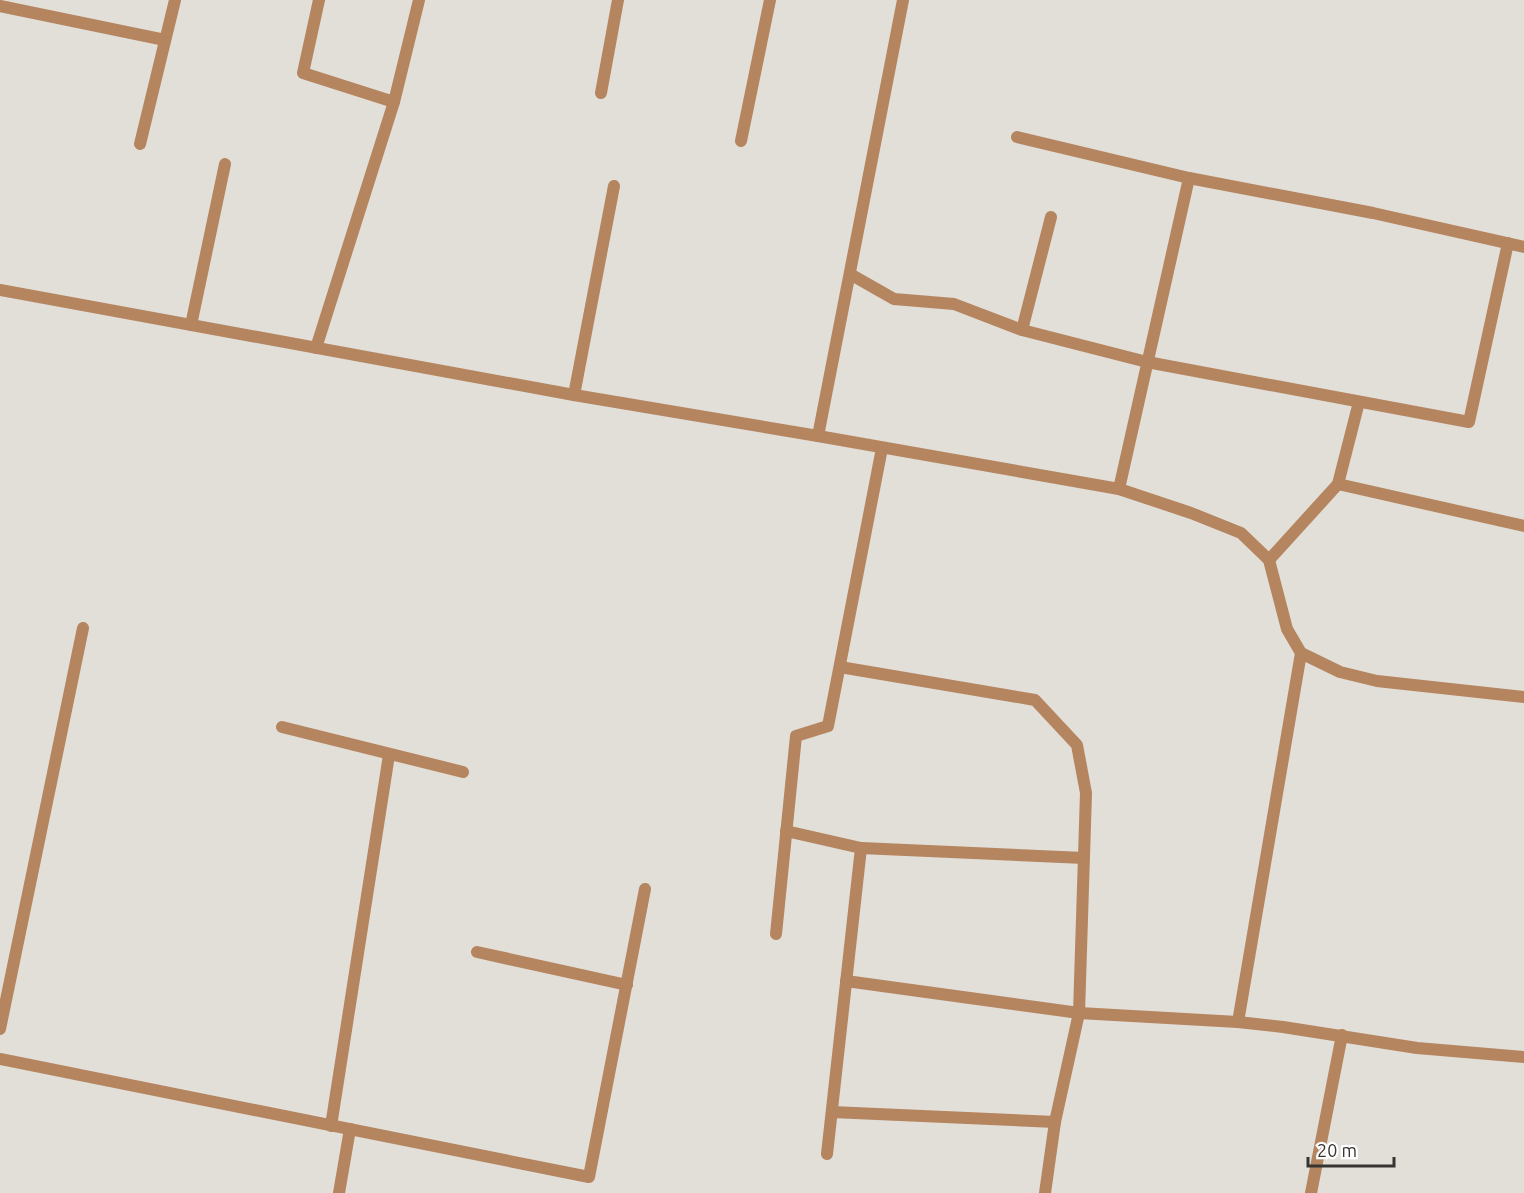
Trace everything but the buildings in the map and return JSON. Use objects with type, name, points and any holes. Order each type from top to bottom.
[{"type":"street","points":[[140,144],[175,0]]},
{"type":"street","points":[[319,0],[303,73],[394,102]]},
{"type":"street","points":[[316,348],[394,102],[419,0]]},
{"type":"street","points":[[601,93],[618,0]]},
{"type":"street","points":[[741,141],[770,0]]},
{"type":"street","points":[[818,435],[903,0]]},
{"type":"street","points":[[0,6],[165,39]]},
{"type":"street","points":[[1017,137],[1189,178],[1374,213],[1524,247]]},
{"type":"street","points":[[191,325],[225,164]]},
{"type":"street","points":[[1119,489],[1189,178]]},
{"type":"street","points":[[574,395],[615,186]]},
{"type":"street","points":[[1022,330],[1051,217]]},
{"type":"street","points":[[850,274],[894,300],[954,304],[1022,330],[1147,362],[1469,422],[1508,243]]},
{"type":"street","points":[[0,290],[574,395],[818,435],[1119,489],[1191,513],[1241,533],[1269,560],[1287,629],[1300,653],[1340,672],[1377,681],[1524,697]]},
{"type":"street","points":[[1269,560],[1338,484],[1359,402]]},
{"type":"street","points":[[777,934],[796,736],[828,726],[882,448]]},
{"type":"street","points":[[1338,484],[1524,526]]},
{"type":"street","points":[[0,1029],[83,628]]},
{"type":"street","points":[[1238,1022],[1300,653]]},
{"type":"street","points":[[840,667],[1035,700],[1077,746],[1086,793],[1079,1013],[1055,1122],[1045,1193]]},
{"type":"street","points":[[282,727],[463,772]]},
{"type":"street","points":[[331,1126],[389,755]]},
{"type":"street","points":[[786,831],[861,848],[1084,858]]},
{"type":"street","points":[[827,1154],[861,848]]},
{"type":"street","points":[[0,1059],[589,1178],[645,889]]},
{"type":"street","points":[[477,952],[627,985]]},
{"type":"street","points":[[846,981],[1079,1013],[1238,1022],[1342,1035],[1417,1048],[1524,1057]]},
{"type":"street","points":[[1311,1193],[1342,1035]]},
{"type":"street","points":[[832,1112],[1055,1122]]},
{"type":"street","points":[[339,1193],[351,1130]]}]
